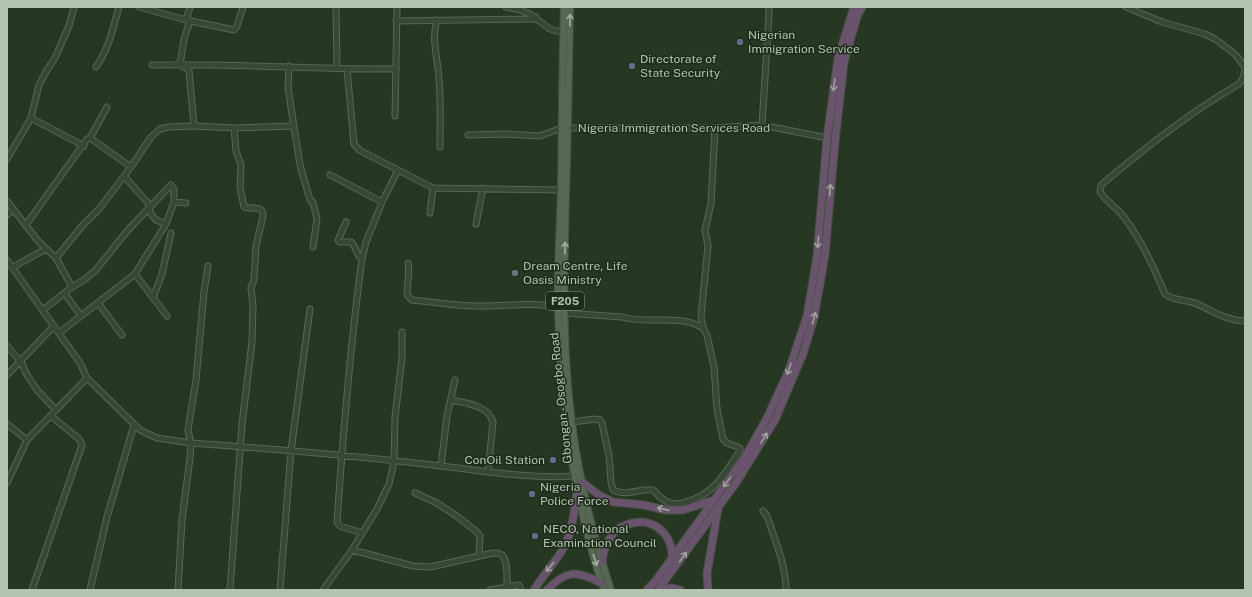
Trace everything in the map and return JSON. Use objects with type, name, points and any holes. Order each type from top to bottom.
[{"type":"highway","points":[[647,590],[657,580],[745,457],[767,418],[789,370],[804,323],[817,256],[826,138],[838,58],[854,7]]},
{"type":"highway","points":[[658,590],[736,483],[775,420],[803,354],[814,318],[825,254],[844,62],[857,17],[862,7]]},
{"type":"highway","points":[[582,482],[599,495],[613,502],[644,505],[669,511],[683,510],[714,500]]},
{"type":"highway","points":[[534,590],[565,546],[572,525],[576,492]]},
{"type":"highway","points":[[708,590],[707,572],[718,508]]},
{"type":"highway","points":[[602,562],[605,545],[618,528],[634,521],[653,523],[661,530],[670,543],[672,559]]},
{"type":"highway","points":[[547,590],[564,576],[576,574],[586,575],[601,583]]},
{"type":"highway","points":[[662,590],[672,588],[680,590]]},
{"type":"main road","name":"Gbongan - Osogbo Road","points":[[564,7],[565,346],[572,422],[582,482],[590,519],[611,590]]},
{"type":"main road","name":"Gbongan - Osogbo Road","points":[[570,7],[561,190],[558,308],[560,368],[566,426],[576,492],[604,590]]},
{"type":"street","points":[[7,159],[31,118],[39,85],[55,58],[69,26],[74,7]]},
{"type":"street","points":[[96,67],[104,57],[119,7]]},
{"type":"street","points":[[140,7],[188,20],[234,30],[237,26],[243,7]]},
{"type":"street","points":[[180,64],[190,7]]},
{"type":"street","points":[[336,7],[337,68]]},
{"type":"street","points":[[395,116],[397,7]]},
{"type":"street","points":[[506,7],[520,10],[536,17],[550,29],[563,33]]},
{"type":"street","points":[[762,125],[769,7]]},
{"type":"street","points":[[1126,7],[1162,22],[1205,34],[1215,39],[1235,54],[1245,67]]},
{"type":"street","points":[[396,21],[532,19],[536,17]]},
{"type":"street","points":[[437,20],[435,25],[435,43],[440,84],[440,147]]},
{"type":"street","points":[[180,64],[190,70],[194,126]]},
{"type":"street","points":[[152,65],[180,64],[395,69]]},
{"type":"street","points":[[289,66],[288,88],[300,165],[310,200],[313,202],[317,219],[313,247]]},
{"type":"street","points":[[347,69],[354,144],[359,150],[433,188],[561,190]]},
{"type":"street","points":[[1245,70],[1243,78],[1239,84],[1201,107],[1148,146],[1101,185],[1100,192],[1106,201],[1123,216],[1131,228],[1145,251],[1165,294],[1171,299],[1194,303],[1222,316],[1239,321],[1245,321]]},
{"type":"street","points":[[26,225],[84,146],[87,139],[90,138],[107,107]]},
{"type":"street","points":[[31,118],[84,146]]},
{"type":"street","name":"Nigeria Immigration Services Road","points":[[468,135],[505,134],[540,136],[565,128],[715,128],[762,125],[826,138]]},
{"type":"street","points":[[56,258],[82,226],[99,209],[131,167],[151,137],[160,129],[169,127],[194,126],[234,128],[294,126]]},
{"type":"street","points":[[230,590],[242,424],[252,342],[254,306],[251,288],[254,280],[256,246],[263,219],[263,212],[258,208],[247,208],[243,204],[240,188],[241,165],[236,151],[234,128]]},
{"type":"street","points":[[572,422],[595,419],[600,420],[602,423],[609,456],[613,490],[625,493],[654,490],[664,500],[670,503],[680,504],[701,497],[713,488],[721,479],[740,451],[740,448],[727,443],[723,439],[717,409],[714,367],[701,316],[708,246],[705,230],[711,204],[715,128]]},
{"type":"street","points":[[90,138],[131,167]]},
{"type":"street","points":[[362,532],[340,526],[337,522],[341,456],[354,316],[366,242],[383,200],[398,170]]},
{"type":"street","points":[[330,175],[380,201],[383,200]]},
{"type":"street","points":[[124,176],[148,203],[151,214],[156,220],[166,224]]},
{"type":"street","points":[[43,310],[95,271],[128,230],[171,185],[174,189],[174,202],[166,224],[135,274],[60,333]]},
{"type":"street","points":[[430,213],[433,188]]},
{"type":"street","points":[[476,224],[483,188]]},
{"type":"street","points":[[7,201],[38,241],[56,258],[72,287]]},
{"type":"street","points":[[174,202],[186,203]]},
{"type":"street","points":[[7,215],[13,209]]},
{"type":"street","points":[[346,222],[338,240],[340,242],[351,242],[354,245],[357,256],[362,260]]},
{"type":"street","points":[[153,298],[162,274],[171,233]]},
{"type":"street","points":[[13,267],[46,249]]},
{"type":"street","points":[[7,260],[60,333],[80,363],[87,378],[134,425],[147,434],[157,438],[191,443],[291,451],[488,472],[557,477],[574,476]]},
{"type":"street","points":[[408,263],[407,295],[412,300],[478,306],[545,304],[558,308]]},
{"type":"street","points":[[178,590],[182,520],[191,443],[188,430],[196,380],[204,292],[208,266]]},
{"type":"street","points":[[135,274],[167,316]]},
{"type":"street","points":[[65,294],[81,316]]},
{"type":"street","points":[[98,303],[122,334]]},
{"type":"street","points":[[280,590],[291,451],[310,309]]},
{"type":"street","points":[[565,313],[622,317],[631,320],[683,320],[703,328]]},
{"type":"street","points":[[691,322],[701,316]]},
{"type":"street","points":[[7,375],[54,326]]},
{"type":"street","points":[[324,590],[352,550],[377,509],[386,490],[394,462],[395,417],[402,358],[402,332]]},
{"type":"street","points":[[7,346],[21,362],[27,375],[37,390],[56,410]]},
{"type":"street","points":[[7,482],[27,440],[87,378]]},
{"type":"street","points":[[440,466],[455,380]]},
{"type":"street","points":[[451,400],[472,405],[488,413],[492,418],[494,422],[488,472]]},
{"type":"street","points":[[32,590],[82,445],[79,439],[51,416]]},
{"type":"street","points":[[7,424],[27,440]]},
{"type":"street","points":[[90,590],[107,517],[134,425]]},
{"type":"street","points":[[415,493],[437,502],[477,532],[480,536],[479,556]]},
{"type":"street","points":[[763,511],[767,516],[782,561],[786,580],[786,590]]},
{"type":"street","points":[[352,550],[422,567],[430,567],[493,552],[503,556],[506,562],[507,587]]},
{"type":"street","points":[[490,590],[519,585],[521,590]]},
{"type":"place","name":"Nigerian Immigration Service","points":[[740,42]]},
{"type":"place","name":"Directorate of State Security","points":[[632,66]]},
{"type":"place","name":"Dream Centre, Life Oasis Ministry","points":[[515,273]]},
{"type":"place","name":"ConOil Station","points":[[553,460]]},
{"type":"place","name":"Nigeria Police Force","points":[[532,494]]},
{"type":"place","name":"NECO, National Examination Council","points":[[535,536]]}]
